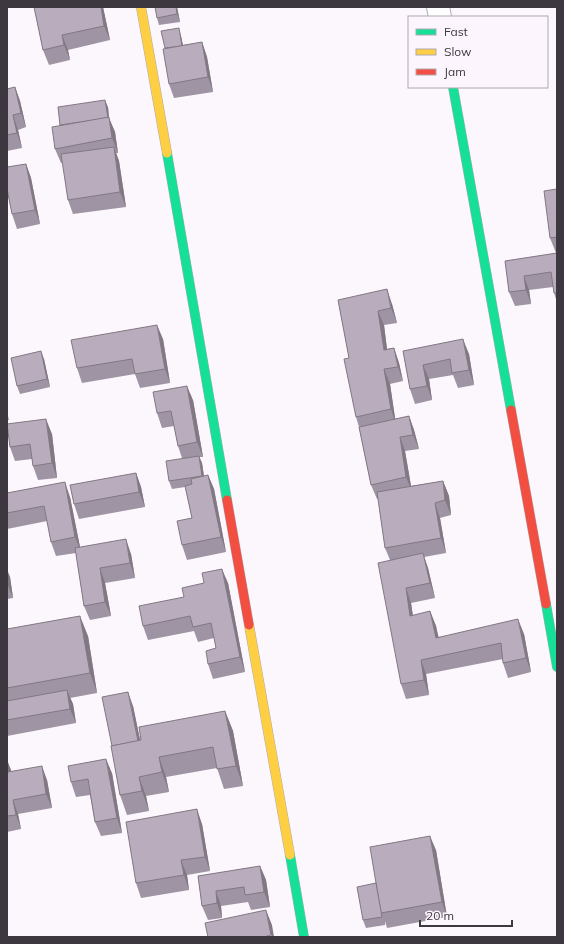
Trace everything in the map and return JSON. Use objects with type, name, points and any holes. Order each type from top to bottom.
[{"type":"street","points":[[141,7],[304,937]]},
{"type":"street","points":[[452,88],[557,667]]},
{"type":"building","points":[[34,7],[101,7],[104,26],[62,35],[64,45],[43,50]]},
{"type":"building","points":[[155,7],[176,7],[177,14],[157,18]]},
{"type":"building","points":[[179,28],[182,46],[165,48],[161,31]]},
{"type":"building","points":[[202,42],[208,77],[169,84],[163,49]]},
{"type":"building","points":[[15,87],[21,113],[13,115],[17,133],[7,135],[7,89]]},
{"type":"building","points":[[105,100],[108,118],[60,125],[58,107]]},
{"type":"building","points":[[109,117],[112,138],[55,149],[52,127]]},
{"type":"building","points":[[114,147],[120,192],[68,200],[61,154]]},
{"type":"building","points":[[26,164],[35,210],[12,214],[7,189],[7,167]]},
{"type":"building","points":[[557,189],[557,237],[550,238],[544,191]]},
{"type":"building","points":[[557,253],[557,293],[554,293],[551,272],[524,276],[526,290],[509,292],[505,261]]},
{"type":"building","points":[[387,289],[391,308],[378,311],[384,350],[394,348],[398,367],[384,369],[391,409],[356,417],[344,359],[349,358],[338,300]]},
{"type":"building","points":[[157,325],[165,369],[135,374],[132,359],[77,368],[71,340]]},
{"type":"building","points":[[463,339],[469,370],[452,373],[450,359],[423,365],[427,386],[410,389],[403,351]]},
{"type":"building","points":[[41,351],[47,379],[17,386],[11,358]]},
{"type":"building","points":[[187,386],[197,442],[178,446],[171,411],[157,413],[153,392]]},
{"type":"building","points":[[409,416],[413,435],[400,437],[406,477],[371,485],[359,427]]},
{"type":"building","points":[[46,419],[52,463],[33,466],[30,444],[10,447],[7,424]]},
{"type":"building","points":[[199,456],[202,476],[169,481],[166,461]]},
{"type":"building","points":[[136,473],[139,492],[74,504],[70,485]]},
{"type":"building","points":[[208,475],[221,537],[182,545],[177,521],[192,518],[185,486],[192,484],[191,479]]},
{"type":"building","points":[[443,481],[445,500],[435,503],[441,538],[385,548],[377,492]]},
{"type":"building","points":[[65,482],[75,537],[51,542],[44,506],[7,513],[7,493]]},
{"type":"building","points":[[126,539],[130,563],[100,568],[105,602],[84,606],[75,548]]},
{"type":"building","points":[[423,553],[430,583],[406,588],[410,616],[430,611],[436,638],[518,619],[526,658],[503,663],[501,643],[421,660],[424,680],[401,684],[378,563]]},
{"type":"building","points":[[222,569],[240,657],[208,664],[206,651],[216,648],[211,623],[193,627],[190,616],[143,626],[139,606],[184,597],[182,588],[204,583],[202,573]]},
{"type":"building","points":[[80,616],[90,673],[7,688],[7,629]]},
{"type":"building","points":[[67,690],[70,709],[7,720],[7,701]]},
{"type":"building","points":[[128,692],[138,741],[112,746],[102,697]]},
{"type":"building","points":[[225,711],[236,766],[217,769],[213,747],[159,757],[162,772],[139,777],[142,791],[120,795],[111,746],[141,740],[139,727]]},
{"type":"building","points":[[106,759],[117,818],[95,822],[88,779],[71,782],[68,766]]},
{"type":"building","points":[[7,765],[8,772],[42,766],[46,794],[13,800],[16,815],[7,816]]},
{"type":"building","points":[[197,809],[205,857],[181,860],[184,875],[136,883],[126,822]]},
{"type":"building","points":[[430,836],[442,902],[381,913],[370,847]]},
{"type":"building","points":[[260,866],[264,892],[245,895],[244,887],[216,891],[217,903],[202,906],[198,876]]},
{"type":"building","points":[[376,883],[382,917],[363,920],[357,887]]},
{"type":"building","points":[[266,910],[271,935],[264,937],[208,937],[205,923]]},
{"type":"traffic: fast","points":[[453,88],[511,410]]},
{"type":"traffic: fast","points":[[167,153],[227,500]]},
{"type":"traffic: fast","points":[[546,604],[557,667]]},
{"type":"traffic: fast","points":[[290,855],[304,937]]},
{"type":"traffic: slow","points":[[141,7],[167,153]]},
{"type":"traffic: slow","points":[[249,625],[290,855]]},
{"type":"traffic: jam","points":[[511,410],[546,604]]},
{"type":"traffic: jam","points":[[227,500],[249,625]]}]
